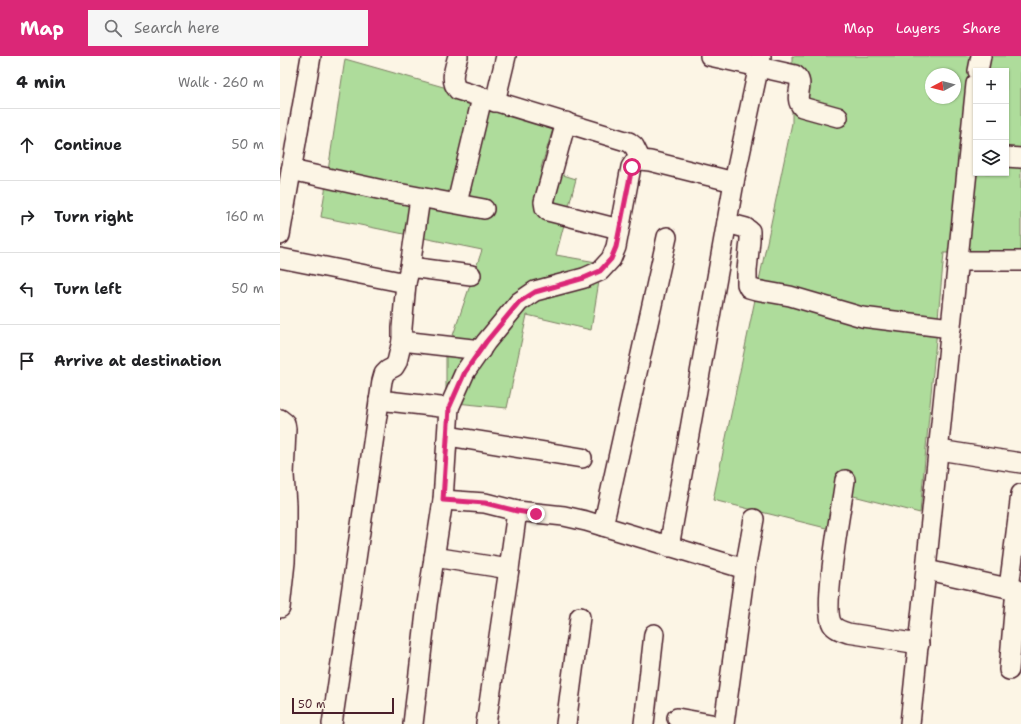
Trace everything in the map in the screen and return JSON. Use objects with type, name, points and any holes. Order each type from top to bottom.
[{"type":"street","points":[[280,235],[311,56]]},
{"type":"street","points":[[458,56],[453,75],[455,87],[464,92],[489,100],[629,142],[634,146],[642,160]]},
{"type":"street","points":[[710,56],[760,61],[795,74],[799,78],[800,84],[798,103],[802,107],[838,116]]},
{"type":"street","points":[[457,204],[489,100],[500,57]]},
{"type":"street","points":[[669,547],[734,182],[760,61]]},
{"type":"street","points":[[910,724],[958,261],[972,153],[975,104]]},
{"type":"street","points":[[566,122],[544,202],[545,208],[548,211],[619,229]]},
{"type":"street","points":[[1009,157],[1021,158]]},
{"type":"street","points":[[413,724],[427,604],[443,500],[449,408],[465,372],[519,302],[527,296],[540,290],[584,278],[600,271],[611,259],[616,247],[632,167],[635,161],[650,161],[734,182]]},
{"type":"street","points":[[291,170],[420,198],[484,210]]},
{"type":"street","points":[[332,724],[379,400],[384,374],[394,367],[397,362],[402,341],[408,275],[420,198]]},
{"type":"street","points":[[727,223],[746,228],[750,231],[747,270],[747,284],[749,288],[790,296],[862,317],[951,328]]},
{"type":"street","points":[[603,526],[666,237]]},
{"type":"street","points":[[280,258],[408,275],[471,275]]},
{"type":"street","points":[[958,261],[1021,261]]},
{"type":"street","points":[[402,341],[481,350]]},
{"type":"street","points":[[379,400],[449,408]]},
{"type":"street","points":[[280,419],[285,423],[286,429],[282,474],[286,505],[285,562],[280,608]]},
{"type":"street","points":[[448,436],[582,458]]},
{"type":"street","points":[[939,450],[1021,463]]},
{"type":"street","points":[[845,480],[831,574],[828,612],[832,624],[839,630],[848,633],[919,644]]},
{"type":"street","points":[[1009,670],[1021,494]]},
{"type":"street","points":[[443,500],[485,503],[517,511],[564,516],[603,526],[745,569]]},
{"type":"street","points":[[486,724],[510,569],[517,511]]},
{"type":"street","points":[[724,724],[745,569],[754,519]]},
{"type":"street","points":[[434,557],[510,569]]},
{"type":"street","points":[[926,570],[1015,589]]},
{"type":"street","points":[[566,724],[580,617]]},
{"type":"street","points":[[644,724],[654,634]]},
{"type":"street","points":[[677,718],[711,724]]},
{"type":"green space","points":[[792,56],[1021,56],[1021,253],[944,253],[920,513],[838,492],[834,530],[713,500],[792,123]]},
{"type":"green space","points":[[345,59],[556,119],[541,168],[576,179],[556,255],[602,263],[591,330],[527,315],[507,408],[446,402],[446,356],[482,250],[321,217]]},
{"type":"route","points":[[536,514],[485,503],[443,500],[449,408],[465,372],[486,342],[519,302],[535,292],[584,278],[600,271],[611,259],[616,247],[632,167]]}]
